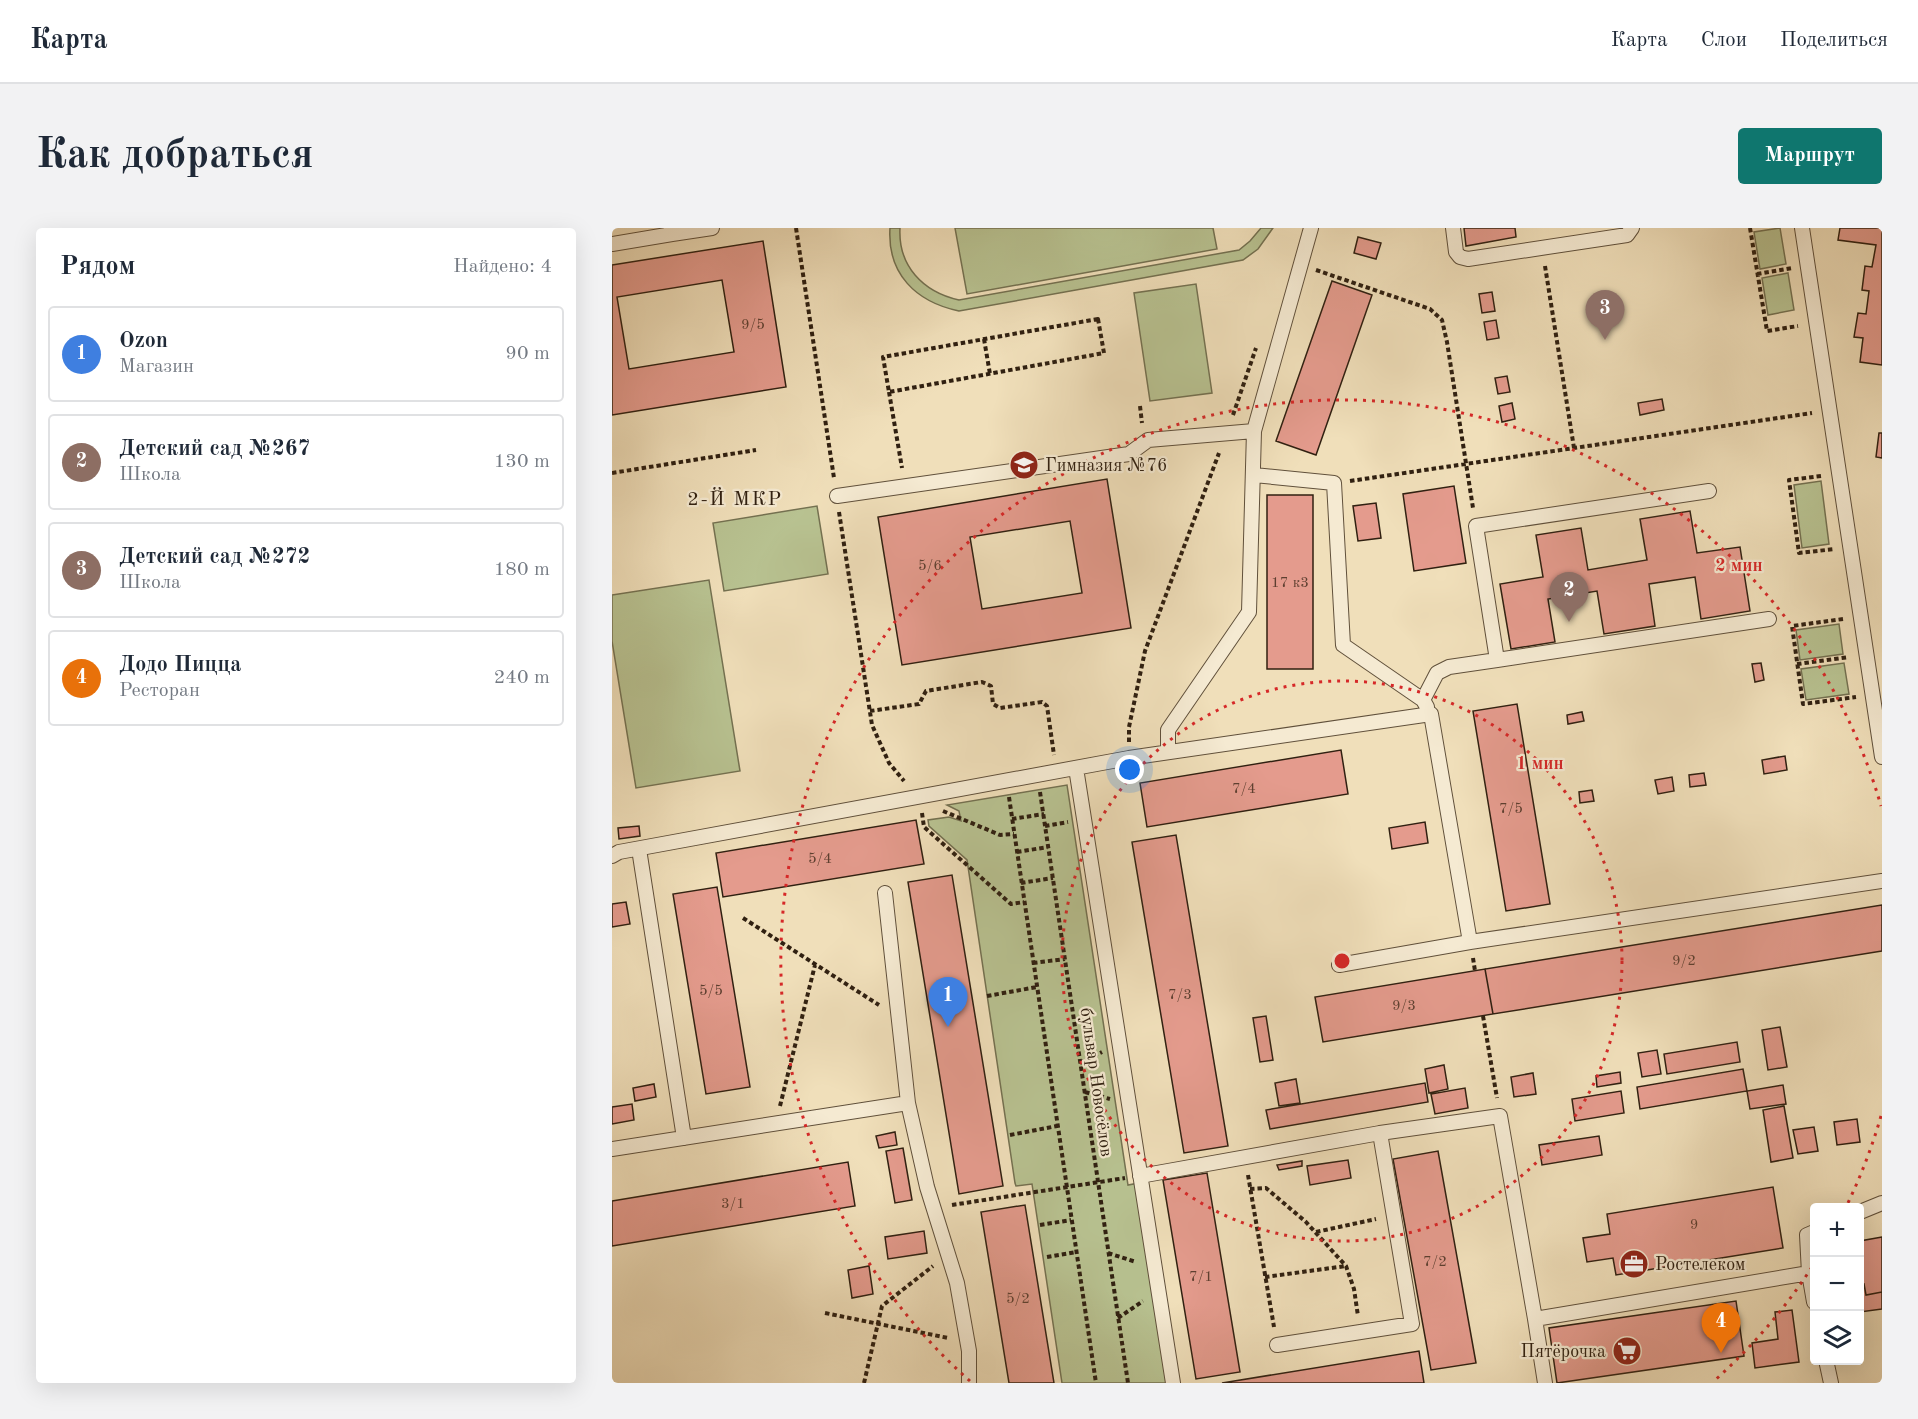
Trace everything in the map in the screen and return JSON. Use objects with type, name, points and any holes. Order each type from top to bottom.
[{"type":"lane","points":[[612,244],[671,231],[712,228]]},
{"type":"lane","points":[[1168,752],[1168,730],[1249,612],[1254,431],[1311,228]]},
{"type":"lane","points":[[1453,228],[1456,252],[1460,257],[1468,259],[1626,235],[1632,228]]},
{"type":"lane","points":[[1803,228],[1882,757]]},
{"type":"lane","points":[[837,496],[1129,454],[1148,440],[1254,431]]},
{"type":"lane","points":[[1254,475],[1334,483],[1343,645],[1423,700],[1431,714],[1470,942]]},
{"type":"lane","points":[[1497,660],[1476,526],[1709,491]]},
{"type":"lane","points":[[1423,700],[1437,673],[1449,667],[1769,619]]},
{"type":"lane","points":[[612,856],[619,852],[919,800],[1129,758],[1431,714]]},
{"type":"lane","points":[[1076,768],[1173,1383]]},
{"type":"lane","points":[[639,849],[684,1138]]},
{"type":"lane","points":[[1339,965],[1470,942],[1882,881]]},
{"type":"lane","points":[[885,893],[908,1103],[927,1187],[957,1283],[968,1342],[969,1383]]},
{"type":"lane","points":[[612,1149],[908,1103]]},
{"type":"lane","points":[[1140,1176],[1380,1133],[1500,1116],[1545,1383]]},
{"type":"lane","points":[[1277,1345],[1412,1324],[1380,1133]]},
{"type":"lane","points":[[1864,1210],[1882,1203]]},
{"type":"lane","points":[[1810,1234],[1807,1235],[1810,1278]]},
{"type":"lane","points":[[1534,1319],[1809,1273]]},
{"type":"lane","points":[[1827,1365],[1831,1383]]},
{"type":"path","points":[[796,228],[872,725],[890,763],[919,800],[924,827],[1011,904],[1024,902]]},
{"type":"path","points":[[1750,228],[1767,331],[1817,323]]},
{"type":"path","points":[[1542,248],[1574,448]]},
{"type":"path","points":[[1301,265],[1430,309],[1442,320],[1476,526]]},
{"type":"path","points":[[1757,274],[1796,267]]},
{"type":"path","points":[[889,392],[1104,354],[1098,319],[883,357],[904,487]]},
{"type":"path","points":[[984,339],[990,374]]},
{"type":"path","points":[[1129,758],[1129,727],[1145,651],[1256,347]]},
{"type":"path","points":[[1140,406],[1144,433]]},
{"type":"path","points":[[1334,483],[1830,411]]},
{"type":"path","points":[[612,473],[756,450]]},
{"type":"path","points":[[1828,475],[1789,480],[1798,553],[1839,548]]},
{"type":"path","points":[[1849,618],[1792,626],[1803,704],[1861,696]]},
{"type":"path","points":[[1797,664],[1855,657]]},
{"type":"path","points":[[870,711],[919,704],[926,691],[982,682],[991,687],[993,704],[1000,708],[1042,702],[1047,706],[1057,771]]},
{"type":"path","name":"бульвар Новосёлов","points":[[1040,785],[1128,1383]]},
{"type":"path","points":[[1008,790],[1095,1383]]},
{"type":"path","points":[[938,808],[1000,835],[1014,834]]},
{"type":"path","points":[[1012,819],[1044,814]]},
{"type":"path","points":[[1017,852],[1048,847]]},
{"type":"path","points":[[1022,883],[1053,878]]},
{"type":"path","points":[[743,918],[899,1018]]},
{"type":"path","points":[[1033,963],[1065,959]]},
{"type":"path","points":[[776,1124],[815,965]]},
{"type":"path","points":[[987,996],[1037,987]]},
{"type":"path","points":[[1483,1016],[1500,1116]]},
{"type":"path","points":[[1080,1063],[1119,1044]]},
{"type":"path","points":[[1084,1092],[1129,1105]]},
{"type":"path","points":[[1010,1135],[1058,1126]]},
{"type":"path","points":[[1245,1157],[1277,1345]]},
{"type":"path","points":[[933,1208],[1140,1176]]},
{"type":"path","points":[[1250,1189],[1266,1188],[1315,1233],[1346,1266],[1361,1332]]},
{"type":"path","points":[[1315,1233],[1395,1214]]},
{"type":"path","points":[[1040,1225],[1071,1220]]},
{"type":"path","points":[[1047,1257],[1076,1252]]},
{"type":"path","points":[[1108,1253],[1155,1268]]},
{"type":"path","points":[[864,1383],[882,1306],[948,1254]]},
{"type":"path","points":[[1265,1277],[1346,1266]]},
{"type":"path","points":[[1118,1318],[1158,1290]]},
{"type":"path","points":[[825,1313],[968,1342]]},
{"type":"green space","points":[[890,228],[900,228],[903,254],[915,275],[934,291],[959,300],[1239,250],[1261,228],[1273,228],[1258,249],[1243,260],[959,311],[930,301],[907,283],[893,259]]},
{"type":"green space","points":[[955,228],[1213,228],[1217,249],[967,294]]},
{"type":"green space","points":[[1780,228],[1786,264],[1760,269],[1754,232]]},
{"type":"green space","points":[[1788,273],[1794,310],[1768,315],[1762,278]]},
{"type":"green space","points":[[1196,284],[1212,393],[1150,401],[1134,293]]},
{"type":"green space","points":[[1821,481],[1829,544],[1802,548],[1794,485]]},
{"type":"green space","points":[[817,506],[828,574],[724,591],[713,523]]},
{"type":"green space","points":[[709,580],[740,771],[636,788],[612,641],[612,595]]},
{"type":"green space","points":[[1839,624],[1843,654],[1800,660],[1796,630]]},
{"type":"green space","points":[[1844,663],[1849,694],[1806,700],[1801,669]]},
{"type":"green space","points":[[1067,785],[1128,1185],[1139,1183],[1169,1383],[1062,1383],[1032,1184],[1016,1186],[1015,1183],[967,860],[929,826],[928,820],[949,817],[961,821],[959,811],[947,805]]},
{"type":"building","points":[[1464,228],[1515,228],[1516,237],[1466,246]]},
{"type":"building","points":[[1840,228],[1882,228],[1882,365],[1860,362],[1863,338],[1854,337],[1858,313],[1866,314],[1869,291],[1862,290],[1865,266],[1872,267],[1876,245],[1838,240]]},
{"type":"building","points":[[1358,237],[1381,243],[1376,259],[1354,253]]},
{"type":"building","points":[[763,241],[786,387],[612,415],[612,265]],"holes":[[[722,280],[734,352],[629,369],[617,297]]]},
{"type":"building","points":[[1332,281],[1372,295],[1316,455],[1276,441]]},
{"type":"building","points":[[1492,292],[1495,311],[1482,313],[1479,294]]},
{"type":"building","points":[[1496,320],[1499,338],[1487,340],[1484,322]]},
{"type":"building","points":[[1507,376],[1510,392],[1498,394],[1495,378]]},
{"type":"building","points":[[1662,399],[1664,410],[1640,415],[1638,403]]},
{"type":"building","points":[[1512,403],[1515,419],[1502,422],[1499,406]]},
{"type":"building","points":[[1879,433],[1882,433],[1882,458],[1876,457]]},
{"type":"building","points":[[1107,479],[1131,628],[902,665],[878,517]],"holes":[[[1070,521],[1082,593],[982,609],[970,537]]]},
{"type":"building","points":[[1454,486],[1466,563],[1414,571],[1403,494]]},
{"type":"building","points":[[1267,495],[1313,495],[1313,669],[1267,669]]},
{"type":"building","points":[[1376,503],[1381,538],[1358,541],[1353,506]]},
{"type":"building","points":[[1690,511],[1697,553],[1740,547],[1750,611],[1701,619],[1695,577],[1649,584],[1655,626],[1604,634],[1597,591],[1548,599],[1555,642],[1511,649],[1500,584],[1543,577],[1536,535],[1581,528],[1588,570],[1647,560],[1640,519]]},
{"type":"building","points":[[1761,663],[1764,680],[1755,682],[1752,664]]},
{"type":"building","points":[[1517,704],[1550,904],[1506,911],[1473,711]]},
{"type":"building","points":[[1582,712],[1584,721],[1568,724],[1567,715]]},
{"type":"building","points":[[1341,750],[1348,794],[1147,827],[1140,783]]},
{"type":"building","points":[[1785,756],[1787,770],[1764,774],[1762,760]]},
{"type":"building","points":[[1704,773],[1706,785],[1690,787],[1689,775]]},
{"type":"building","points":[[1672,777],[1674,791],[1658,794],[1655,780]]},
{"type":"building","points":[[1592,790],[1594,801],[1580,803],[1579,792]]},
{"type":"building","points":[[916,820],[924,864],[723,897],[716,853]]},
{"type":"building","points":[[1425,822],[1428,843],[1392,849],[1389,828]]},
{"type":"building","points":[[639,826],[640,836],[619,839],[618,828]]},
{"type":"building","points":[[1176,835],[1228,1146],[1184,1153],[1132,842]]},
{"type":"building","points":[[952,875],[1003,1186],[959,1194],[908,882]]},
{"type":"building","points":[[717,887],[750,1087],[706,1094],[673,894]]},
{"type":"building","points":[[626,902],[630,924],[612,927],[612,904]]},
{"type":"building","points":[[1882,905],[1882,951],[1493,1014],[1485,969]]},
{"type":"building","points":[[1485,969],[1493,1014],[1323,1042],[1315,997]]},
{"type":"building","points":[[1266,1016],[1273,1060],[1260,1062],[1253,1018]]},
{"type":"building","points":[[1780,1027],[1787,1067],[1768,1070],[1762,1030]]},
{"type":"building","points":[[1737,1042],[1740,1062],[1667,1074],[1664,1054]]},
{"type":"building","points":[[1657,1050],[1661,1074],[1642,1077],[1638,1053]]},
{"type":"building","points":[[1444,1065],[1448,1089],[1429,1093],[1425,1069]]},
{"type":"building","points":[[1743,1069],[1747,1091],[1640,1109],[1637,1087]]},
{"type":"building","points":[[1620,1072],[1621,1083],[1597,1087],[1596,1076]]},
{"type":"building","points":[[1533,1073],[1536,1094],[1514,1097],[1511,1077]]},
{"type":"building","points":[[1296,1079],[1300,1103],[1279,1106],[1275,1083]]},
{"type":"building","points":[[1425,1083],[1428,1102],[1270,1129],[1266,1110]]},
{"type":"building","points":[[654,1084],[656,1097],[635,1101],[633,1088]]},
{"type":"building","points":[[1783,1085],[1786,1104],[1750,1109],[1747,1091]]},
{"type":"building","points":[[1465,1088],[1468,1108],[1435,1114],[1431,1094]]},
{"type":"building","points":[[1621,1091],[1624,1113],[1575,1121],[1572,1099]]},
{"type":"building","points":[[632,1104],[634,1120],[612,1124],[612,1107]]},
{"type":"building","points":[[1784,1106],[1793,1158],[1771,1162],[1763,1110]]},
{"type":"building","points":[[1857,1119],[1860,1142],[1837,1145],[1834,1122]]},
{"type":"building","points":[[1814,1127],[1818,1151],[1798,1154],[1793,1130]]},
{"type":"building","points":[[895,1132],[897,1145],[879,1148],[876,1136]]},
{"type":"building","points":[[1599,1136],[1602,1155],[1542,1165],[1539,1145]]},
{"type":"building","points":[[903,1148],[912,1200],[895,1203],[886,1151]]},
{"type":"building","points":[[1438,1151],[1476,1363],[1431,1370],[1393,1159]]},
{"type":"building","points":[[1348,1160],[1351,1178],[1310,1185],[1307,1166]]},
{"type":"building","points":[[1302,1161],[1302,1166],[1279,1170],[1277,1165]]},
{"type":"building","points":[[848,1162],[855,1206],[612,1246],[612,1201]]},
{"type":"building","points":[[1207,1173],[1240,1372],[1196,1379],[1163,1180]]},
{"type":"building","points":[[1773,1187],[1783,1248],[1616,1275],[1613,1258],[1587,1262],[1583,1238],[1610,1234],[1607,1214]]},
{"type":"building","points":[[1025,1205],[1054,1383],[1009,1383],[981,1212]]},
{"type":"building","points":[[924,1231],[927,1253],[888,1259],[885,1237]]},
{"type":"building","points":[[1882,1237],[1882,1292],[1866,1295],[1864,1240]]},
{"type":"building","points":[[869,1266],[873,1294],[852,1298],[848,1270]]},
{"type":"building","points":[[1864,1284],[1866,1295],[1882,1292],[1882,1309],[1864,1311]]},
{"type":"building","points":[[1736,1301],[1744,1356],[1557,1383],[1549,1328]]},
{"type":"building","points":[[1792,1310],[1799,1362],[1755,1368],[1752,1343],[1778,1339],[1775,1312]]},
{"type":"building","points":[[1419,1351],[1424,1383],[1222,1383]]},
{"type":"place","name":"Детский сад №272","points":[[1605,340]]},
{"type":"place","name":"Гимназия №76","points":[[1024,465]]},
{"type":"place","name":"Детский сад №267","points":[[1569,622]]},
{"type":"place","name":"Ozon","points":[[948,1027]]},
{"type":"place","name":"Ростелеком","points":[[1634,1264]]},
{"type":"place","name":"Пятёрочка","points":[[1627,1351]]},
{"type":"place","name":"Додо Пицца","points":[[1721,1353]]},
{"type":"district","name":"2-Й МКР","points":[[735,498]]}]
